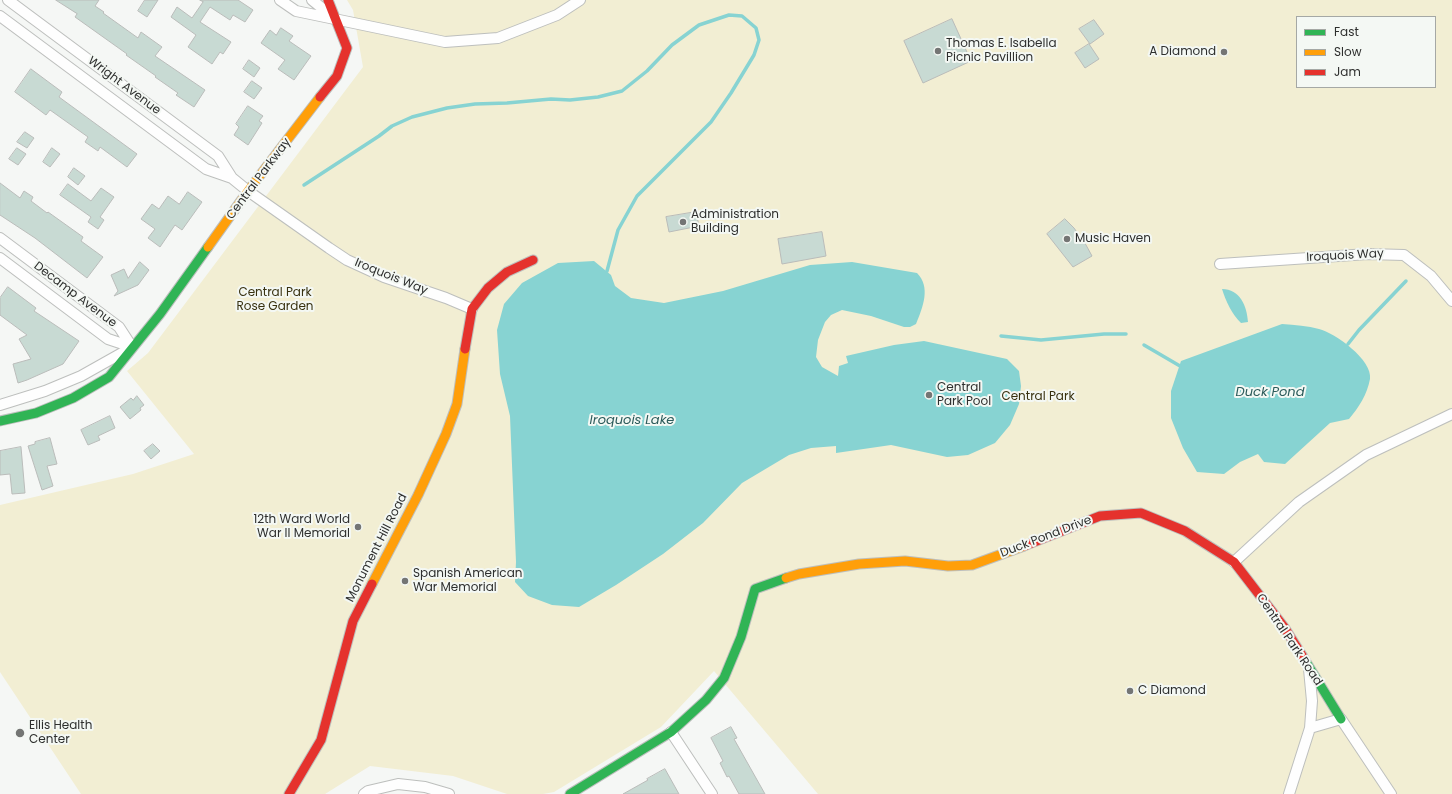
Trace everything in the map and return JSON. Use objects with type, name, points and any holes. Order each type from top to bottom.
[{"type":"street","name":"Wright Avenue","points":[[8,0],[218,156],[232,178],[248,191]]},
{"type":"street","points":[[280,0],[296,11],[445,42],[498,38],[557,15],[580,0]]},
{"type":"street","points":[[312,0],[337,20]]},
{"type":"street","name":"Central Parkway","points":[[0,421],[36,413],[73,398],[109,376],[160,314],[248,191],[337,76],[347,48],[328,0]]},
{"type":"street","name":"Wright Avenue","points":[[0,16],[206,169],[232,178]]},
{"type":"street","name":"Iroquois Way","points":[[248,191],[347,260],[384,277],[472,309]]},
{"type":"street","name":"Decamp Avenue","points":[[0,238],[119,327],[132,347]]},
{"type":"street","name":"Iroquois Way","points":[[1220,264],[1368,254],[1404,254],[1431,276],[1452,301]]},
{"type":"street","name":"Decamp Avenue","points":[[0,258],[108,339],[132,347]]},
{"type":"street","points":[[472,309],[488,288],[506,272],[532,260]]},
{"type":"street","name":"Monument Hill Road","points":[[290,794],[321,740],[353,621],[418,495],[458,404],[472,309]]},
{"type":"street","name":"Central Parkway","points":[[0,405],[46,391],[81,376],[132,347]]},
{"type":"street","points":[[1234,562],[1299,502],[1366,456],[1451,413]]},
{"type":"street","name":"Duck Pond Drive","points":[[671,732],[706,700],[724,678],[741,637],[755,589],[799,574],[859,564],[905,561],[948,566],[972,565],[1054,535],[1100,516],[1141,513],[1185,531],[1234,562]]},
{"type":"street","name":"Central Park Road","points":[[1234,562],[1284,627],[1341,719],[1391,794]]},
{"type":"street","points":[[1289,794],[1310,728],[1312,701],[1309,669]]},
{"type":"street","points":[[1310,728],[1341,719]]},
{"type":"street","points":[[570,794],[671,732],[712,794]]},
{"type":"street","points":[[364,794],[368,791],[398,784],[425,787],[449,794]]},
{"type":"green space","name":"Central Park","points":[[347,0],[1452,0],[1452,794],[818,794],[714,671],[661,727],[554,792],[543,794],[507,794],[453,776],[370,766],[325,794],[81,794],[0,672],[0,505],[133,474],[194,454],[127,371],[148,353],[363,67],[353,10]]},
{"type":"water","name":"Iroquois Lake","points":[[594,261],[611,275],[615,286],[631,298],[664,303],[723,291],[810,265],[852,262],[917,273],[924,284],[925,291],[923,304],[916,324],[910,327],[904,327],[871,316],[842,310],[831,315],[825,322],[818,340],[816,357],[822,367],[838,376],[839,366],[848,363],[846,356],[894,345],[924,341],[1007,359],[1019,371],[1021,386],[1019,404],[1010,425],[995,443],[968,455],[947,457],[891,445],[836,453],[836,446],[811,448],[789,455],[742,483],[703,523],[663,554],[616,585],[579,607],[552,605],[528,596],[515,582],[516,562],[510,416],[500,374],[497,330],[504,304],[522,283],[558,263]]},
{"type":"water","points":[[1222,289],[1234,292],[1238,295],[1246,310],[1248,322],[1241,323],[1235,316],[1225,299]]},
{"type":"water","name":"Duck Pond","points":[[1282,324],[1306,326],[1319,329],[1334,336],[1352,348],[1366,364],[1369,372],[1369,385],[1362,400],[1349,419],[1330,423],[1285,464],[1264,462],[1258,454],[1240,462],[1224,474],[1197,472],[1183,448],[1171,418],[1171,391],[1181,361]]},
{"type":"building","points":[[56,0],[99,0],[95,6],[104,12],[103,13],[138,38],[141,32],[162,47],[155,56],[205,90],[194,107],[176,95],[178,93],[126,55],[127,54],[75,17],[77,14]]},
{"type":"building","points":[[145,0],[158,0],[147,17],[138,11]]},
{"type":"building","points":[[200,0],[238,0],[253,10],[245,22],[233,15],[230,20],[210,7],[200,22],[231,42],[223,54],[220,52],[212,64],[188,47],[196,35],[171,17],[177,7],[192,18],[203,2]]},
{"type":"building","name":"Thomas E. Isabella Picnic Pavillion","points":[[952,19],[971,61],[923,83],[904,41]]},
{"type":"building","points":[[1094,20],[1104,34],[1090,44],[1079,29]]},
{"type":"building","points":[[281,28],[293,36],[289,41],[311,56],[294,80],[278,69],[285,60],[261,43],[270,30],[276,35]]},
{"type":"building","points":[[1089,44],[1099,59],[1085,68],[1075,53]]},
{"type":"building","points":[[249,60],[260,68],[254,77],[243,69]]},
{"type":"building","points":[[31,69],[62,92],[59,97],[137,154],[127,167],[100,147],[98,151],[85,142],[88,137],[50,110],[46,115],[15,92]]},
{"type":"building","points":[[252,81],[262,88],[254,99],[244,92]]},
{"type":"building","points":[[248,106],[263,116],[259,121],[262,123],[248,145],[234,135],[239,127],[236,124]]},
{"type":"building","points":[[25,132],[34,138],[27,148],[17,142]]},
{"type":"building","points":[[17,148],[26,154],[18,165],[9,159]]},
{"type":"building","points":[[52,148],[60,154],[50,167],[43,162]]},
{"type":"building","points":[[74,168],[85,176],[78,185],[68,177]]},
{"type":"building","points":[[0,183],[20,198],[24,191],[33,197],[31,201],[83,237],[81,241],[103,257],[87,278],[35,238],[0,215]]},
{"type":"building","points":[[68,184],[91,201],[101,188],[114,197],[100,217],[104,220],[98,229],[88,222],[91,217],[60,195]]},
{"type":"building","points":[[188,192],[202,202],[182,230],[175,225],[160,247],[148,238],[155,229],[141,219],[152,204],[159,209],[168,196],[179,204]]},
{"type":"building","name":"Administration Building","points":[[696,212],[699,226],[669,232],[666,217]]},
{"type":"building","name":"Music Haven","points":[[1065,219],[1074,228],[1092,256],[1073,267],[1047,234]]},
{"type":"building","points":[[822,232],[826,256],[782,264],[778,239]]},
{"type":"building","points":[[140,262],[149,270],[138,285],[114,296],[118,291],[111,275],[124,269],[128,278]]},
{"type":"building","points":[[8,287],[36,308],[34,311],[79,341],[63,364],[18,383],[13,364],[31,359],[19,339],[27,335],[0,315],[0,298]]},
{"type":"building","points":[[137,396],[144,405],[140,408],[141,410],[130,419],[120,407],[131,398],[133,400]]},
{"type":"building","points":[[110,416],[115,428],[98,436],[100,440],[88,445],[81,430]]},
{"type":"building","points":[[50,438],[57,464],[47,466],[53,486],[42,490],[28,446],[35,444],[35,442]]},
{"type":"building","points":[[153,444],[160,451],[151,459],[144,451]]},
{"type":"building","points":[[21,447],[25,493],[12,494],[10,474],[0,475],[0,451]]},
{"type":"building","points":[[731,727],[737,738],[734,739],[765,794],[739,794],[729,776],[727,777],[720,763],[723,761],[711,738]]},
{"type":"building","points":[[665,769],[679,794],[623,794],[648,780],[647,779]]},
{"type":"waterway","points":[[304,185],[392,126],[412,117],[447,108],[475,104],[551,99],[570,100],[598,97],[622,91],[647,71],[672,45],[699,25],[729,15],[742,16],[756,28],[759,40],[754,55],[711,122],[637,196],[618,230],[607,271]]},
{"type":"waterway","points":[[1348,344],[1359,330],[1406,281]]},
{"type":"waterway","points":[[1001,336],[1041,340],[1104,334],[1126,334]]},
{"type":"waterway","points":[[1144,345],[1180,366]]},
{"type":"traffic: fast","points":[[0,421],[36,413],[73,398],[109,377],[160,314],[208,247]]},
{"type":"traffic: fast","points":[[570,794],[671,732],[706,700],[724,678],[741,637],[755,589],[786,578]]},
{"type":"traffic: fast","points":[[1303,657],[1341,719]]},
{"type":"traffic: slow","points":[[208,247],[248,191],[320,97]]},
{"type":"traffic: slow","points":[[372,584],[418,495],[446,434],[457,404],[465,349]]},
{"type":"traffic: slow","points":[[786,578],[799,574],[859,564],[905,561],[948,566],[972,565],[1024,546]]},
{"type":"traffic: jam","points":[[320,97],[337,76],[347,48],[328,0]]},
{"type":"traffic: jam","points":[[465,349],[472,309],[488,288],[507,272],[533,260]]},
{"type":"traffic: jam","points":[[1024,546],[1100,516],[1141,513],[1185,531],[1234,562],[1284,627],[1303,657]]},
{"type":"traffic: jam","points":[[289,794],[321,740],[353,621],[372,584]]},
{"type":"place","name":"Thomas E. Isabella Picnic Pavillion","points":[[938,51]]},
{"type":"place","name":"A Diamond","points":[[1224,52]]},
{"type":"place","name":"Administration Building","points":[[683,222]]},
{"type":"place","name":"Music Haven","points":[[1067,239]]},
{"type":"place","name":"Central Park Pool","points":[[929,395]]},
{"type":"place","name":"12th Ward World War II Memorial","points":[[358,527]]},
{"type":"place","name":"Spanish American War Memorial","points":[[405,581]]},
{"type":"place","name":"C Diamond","points":[[1130,691]]},
{"type":"place","name":"Ellis Health Center","points":[[20,733]]},
{"type":"park label","name":"Central Park Rose Garden","points":[[275,300]]}]
